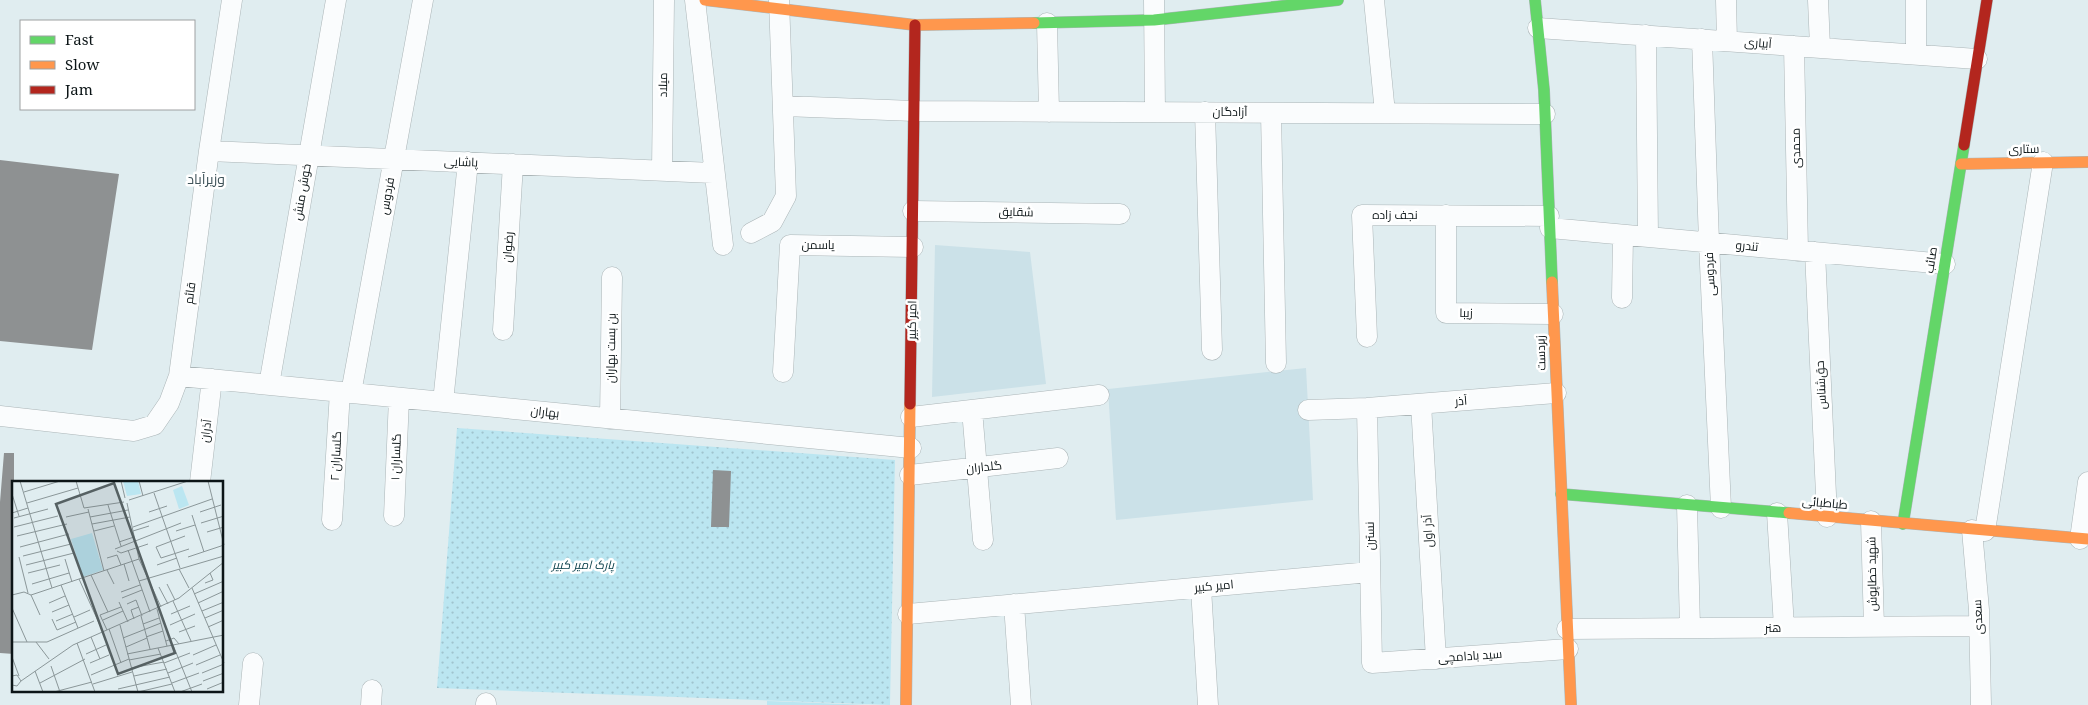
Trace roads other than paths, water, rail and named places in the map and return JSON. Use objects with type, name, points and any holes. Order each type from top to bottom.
[{"type":"main road","points":[[705,0],[778,4],[915,25],[1154,20],[1338,0]]},
{"type":"main road","name":"زبردست","points":[[1535,0],[1545,114],[1571,705]]},
{"type":"main road","name":"صائب","points":[[1903,524],[1987,0]]},
{"type":"main road","name":"امیر کبیر","points":[[906,705],[915,25]]},
{"type":"main road","name":"ستاری","points":[[1961,164],[2088,162]]},
{"type":"main road","name":"طباطبائی","points":[[1561,494],[2084,539]]},
{"type":"street","name":"قائم","points":[[0,416],[134,431],[154,425],[169,403],[179,376],[209,151],[232,0]]},
{"type":"street","name":"خوش منش","points":[[269,385],[336,0]]},
{"type":"street","name":"فردوس","points":[[346,392],[394,159],[423,0]]},
{"type":"street","name":"میلاد","points":[[662,170],[664,0]]},
{"type":"street","points":[[694,0],[723,245]]},
{"type":"street","points":[[1154,0],[1155,112]]},
{"type":"street","points":[[1374,0],[1385,113]]},
{"type":"street","points":[[1726,0],[1727,41]]},
{"type":"street","points":[[1818,0],[1820,48]]},
{"type":"street","points":[[1916,0],[1916,54]]},
{"type":"street","points":[[750,233],[772,222],[786,196],[784,106],[778,4]]},
{"type":"street","points":[[1046,22],[1049,112]]},
{"type":"street","name":"آبیاری","points":[[1538,28],[1977,58]]},
{"type":"street","points":[[1646,35],[1648,237]]},
{"type":"street","name":"فردوسی","points":[[1702,39],[1708,242],[1721,508]]},
{"type":"street","name":"محمدی","points":[[1794,46],[1807,251]]},
{"type":"street","name":"آزادگان","points":[[784,106],[914,111],[1545,114]]},
{"type":"street","points":[[1205,112],[1212,350]]},
{"type":"street","points":[[1271,113],[1276,363]]},
{"type":"street","name":"پاشایی","points":[[209,151],[713,172]]},
{"type":"street","points":[[443,402],[468,162]]},
{"type":"street","name":"سعدی","points":[[1981,705],[1979,530],[2043,162]]},
{"type":"street","name":"رضوان","points":[[503,330],[513,164]]},
{"type":"street","name":"شقایق","points":[[913,211],[1120,214]]},
{"type":"street","name":"نجف زاده","points":[[1366,337],[1362,215],[1446,215],[1550,222]]},
{"type":"street","name":"زیبا","points":[[1446,215],[1446,313],[1553,314]]},
{"type":"street","name":"تندرو","points":[[1550,222],[1648,237],[1944,264]]},
{"type":"street","points":[[1622,298],[1623,234]]},
{"type":"street","name":"یاسمن","points":[[783,372],[790,245],[913,247]]},
{"type":"street","name":"حق‌شناس","points":[[1807,251],[1827,517]]},
{"type":"street","name":"بن بست بهاران","points":[[610,419],[612,277]]},
{"type":"street","name":"بهاران","points":[[179,376],[910,448]]},
{"type":"street","name":"آذران","points":[[200,481],[212,379]]},
{"type":"street","name":"گلساران ۲","points":[[332,520],[346,392]]},
{"type":"street","name":"آذر","points":[[1308,410],[1367,408],[1556,393]]},
{"type":"street","points":[[911,418],[1099,395]]},
{"type":"street","name":"گلساران ۱","points":[[394,516],[399,398]]},
{"type":"street","name":"آذر اول","points":[[1421,404],[1436,659]]},
{"type":"street","name":"نسترن","points":[[1367,408],[1372,664]]},
{"type":"street","points":[[972,410],[983,540]]},
{"type":"street","name":"گلداران","points":[[910,475],[1058,458]]},
{"type":"street","points":[[2084,539],[2088,482]]},
{"type":"street","points":[[1687,505],[1690,628]]},
{"type":"street","points":[[1777,513],[1784,628]]},
{"type":"street","name":"شهید خطاپوش","points":[[1871,521],[1874,627]]},
{"type":"street","name":"امیر کبیر","points":[[908,614],[1370,572]]},
{"type":"street","points":[[1201,588],[1208,705]]},
{"type":"street","points":[[1014,604],[1022,705]]},
{"type":"street","name":"هنر","points":[[1567,629],[1979,626]]},
{"type":"street","name":"سید بادامچی","points":[[1372,664],[1568,649]]},
{"type":"street","points":[[249,705],[253,663]]},
{"type":"district","name":"وزیرآباد","points":[[206,179]]},
{"type":"park label","name":"پارک امیر کبیر","points":[[583,565]]}]
